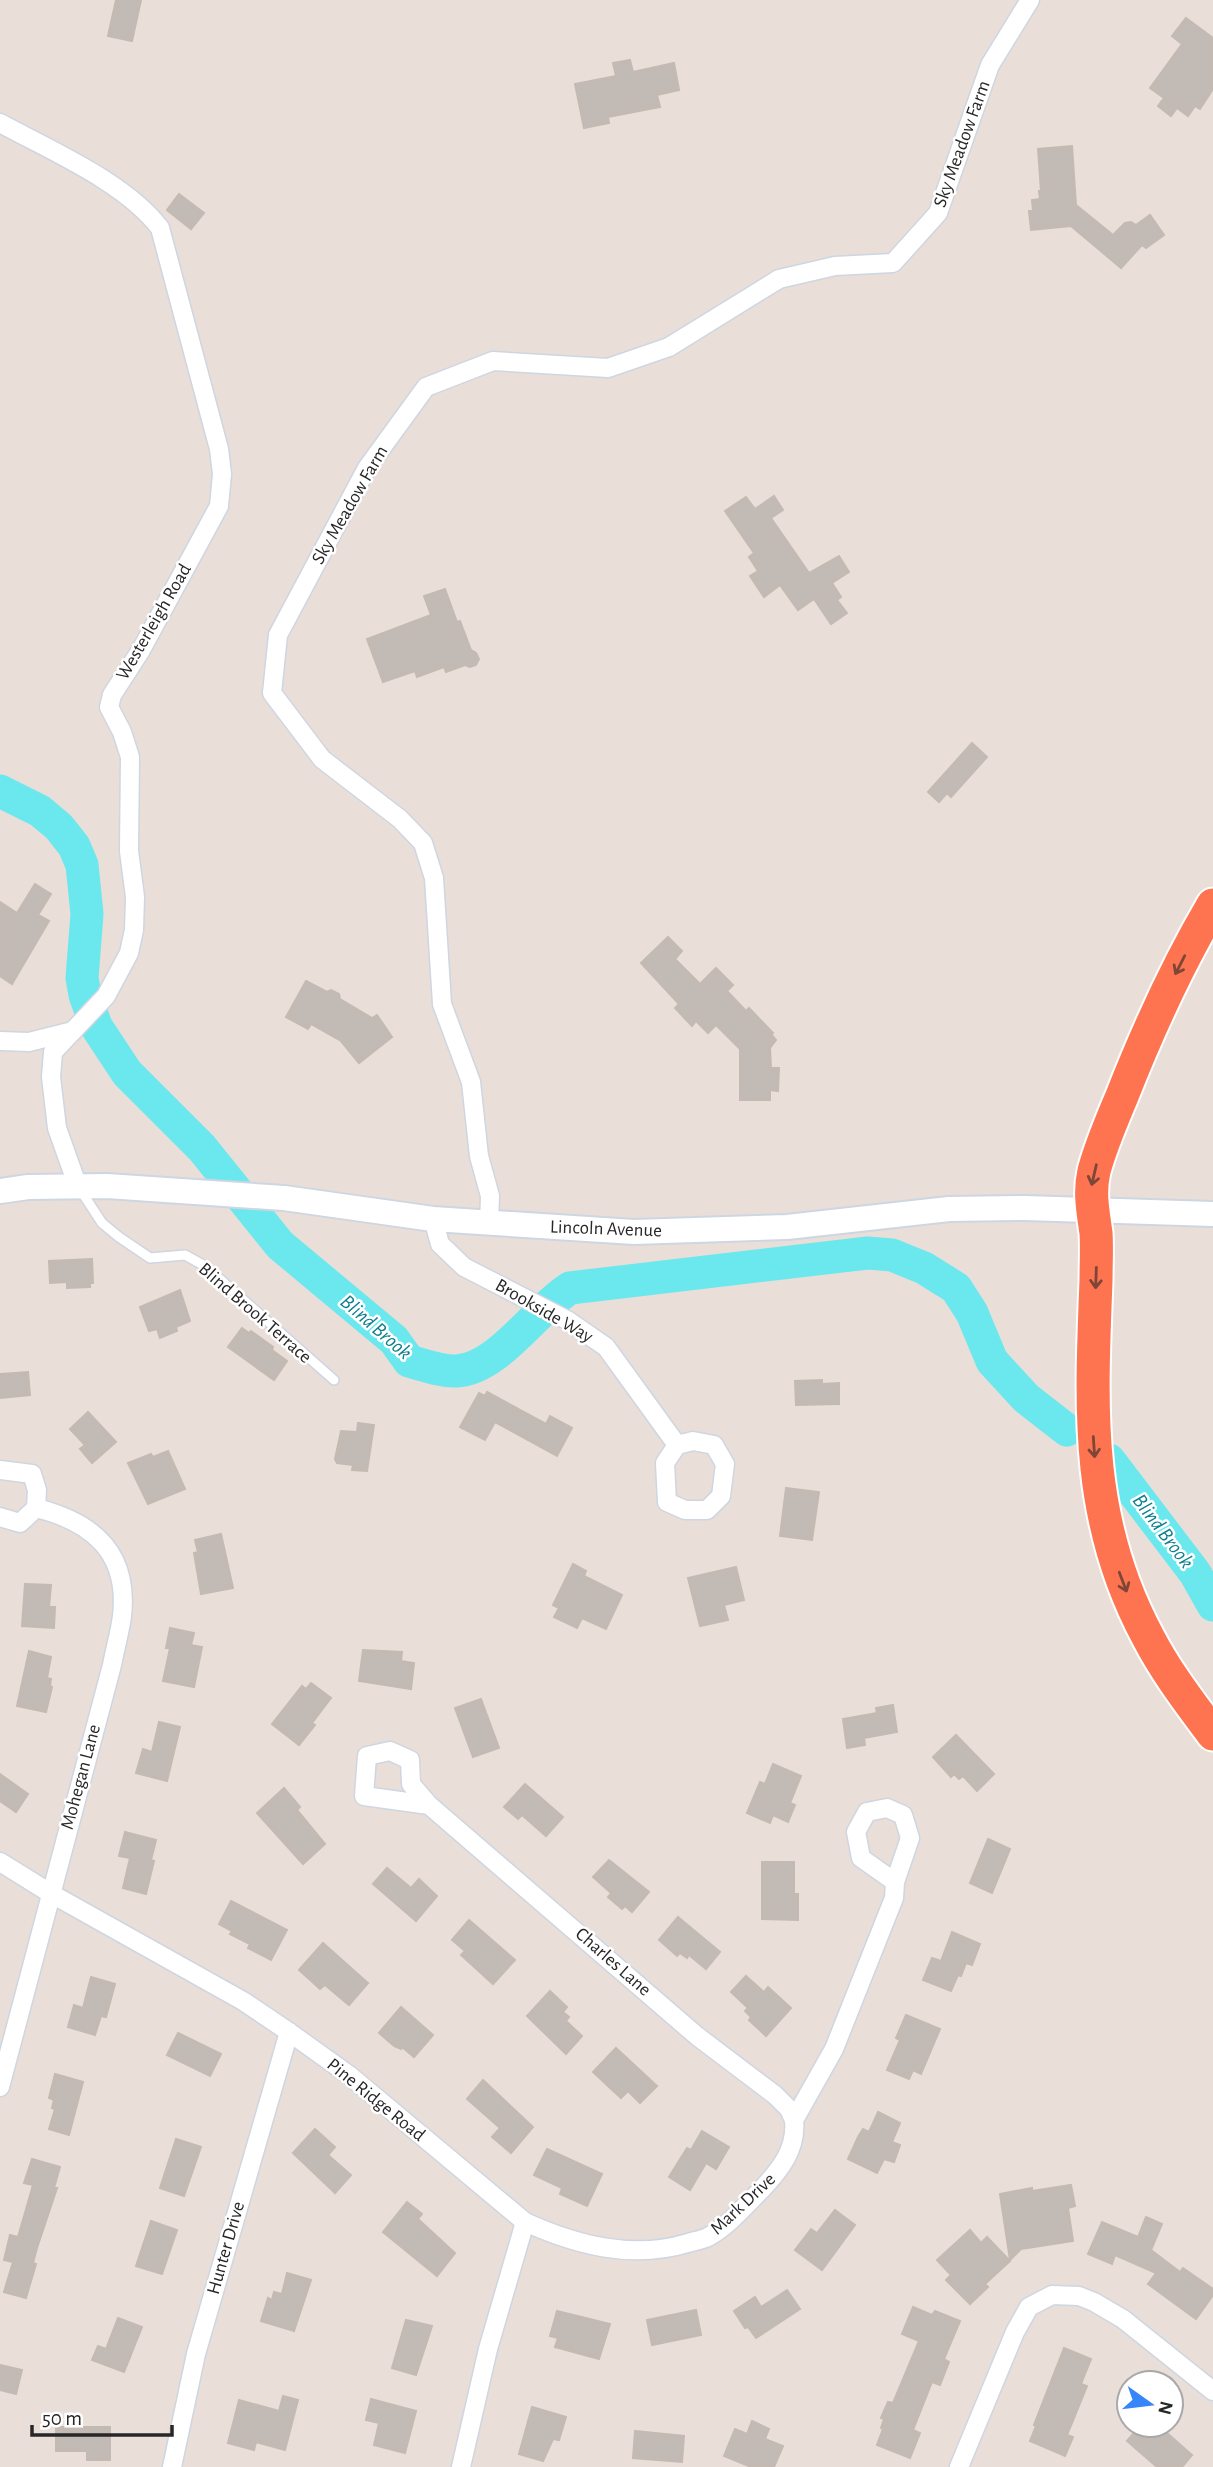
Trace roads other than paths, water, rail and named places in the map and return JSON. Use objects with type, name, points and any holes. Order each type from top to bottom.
[{"type":"highway","points":[[1213,905],[1166,993],[1123,1094],[1095,1168],[1091,1189],[1097,1249],[1092,1379],[1094,1448],[1104,1517],[1119,1571],[1146,1635],[1169,1674],[1213,1734]]},
{"type":"street","name":"Sky Meadow Farm","points":[[489,1224],[490,1196],[479,1156],[471,1082],[442,1003],[434,878],[423,843],[400,819],[322,759],[272,693],[278,635],[367,468],[426,387],[493,361],[608,368],[669,347],[779,279],[835,266],[893,263],[938,213],[990,65],[1030,0]]},
{"type":"street","name":"Westerleigh Road","points":[[0,123],[116,188],[148,212],[160,228],[219,449],[222,474],[219,506],[141,650],[112,695],[109,707],[122,732],[130,757],[129,851],[135,897],[134,930],[129,953],[106,996],[53,1052],[51,1077],[57,1128],[78,1187]]},
{"type":"street","points":[[0,1041],[29,1042],[73,1031]]},
{"type":"street","name":"Lincoln Avenue","points":[[0,1191],[28,1187],[107,1186],[284,1198],[489,1224],[634,1232],[787,1227],[949,1209],[1213,1214]]},
{"type":"street","name":"Brookside Way","points":[[433,1219],[440,1244],[464,1267],[567,1320],[606,1347],[677,1445]]},
{"type":"street","points":[[0,1470],[32,1474],[37,1490],[36,1508],[20,1523],[0,1517]]},
{"type":"street","name":"Mohegan Lane","points":[[0,2087],[112,1665],[122,1615],[122,1588],[116,1562],[104,1544],[84,1526],[60,1514],[36,1508]]},
{"type":"street","name":"Charles Lane","points":[[429,1805],[697,2036],[775,2095],[789,2109],[794,2120]]},
{"type":"street","name":"Pine Ridge Road","points":[[0,1862],[243,2001],[289,2032],[349,2075],[525,2222]]},
{"type":"street","name":"Mark Drive","points":[[525,2222],[558,2236],[602,2248],[638,2250],[675,2247],[708,2237],[737,2214],[779,2172],[795,2133],[794,2120],[834,2049],[894,1898],[895,1882]]},
{"type":"street","name":"Hunter Drive","points":[[173,2467],[196,2354],[289,2032]]},
{"type":"street","points":[[461,2467],[488,2349],[525,2222]]},
{"type":"street","points":[[959,2467],[1015,2332],[1029,2307],[1052,2295],[1079,2296],[1123,2319],[1213,2391]]},
{"type":"lane","name":"Blind Brook Terrace","points":[[78,1187],[102,1223],[118,1237],[150,1258],[185,1255],[205,1266],[334,1380]]},
{"type":"waterway","name":"Blind Brook","points":[[0,791],[40,811],[59,827],[74,846],[82,865],[87,914],[82,978],[85,995],[96,1026],[127,1073],[202,1148],[280,1245],[394,1340],[409,1361],[445,1370],[472,1368],[502,1350],[570,1288],[868,1253],[892,1255],[924,1268],[956,1288],[972,1313],[992,1361],[1026,1398],[1067,1430]]},
{"type":"waterway","name":"Blind Brook","points":[[1109,1460],[1195,1573],[1213,1605]]}]
